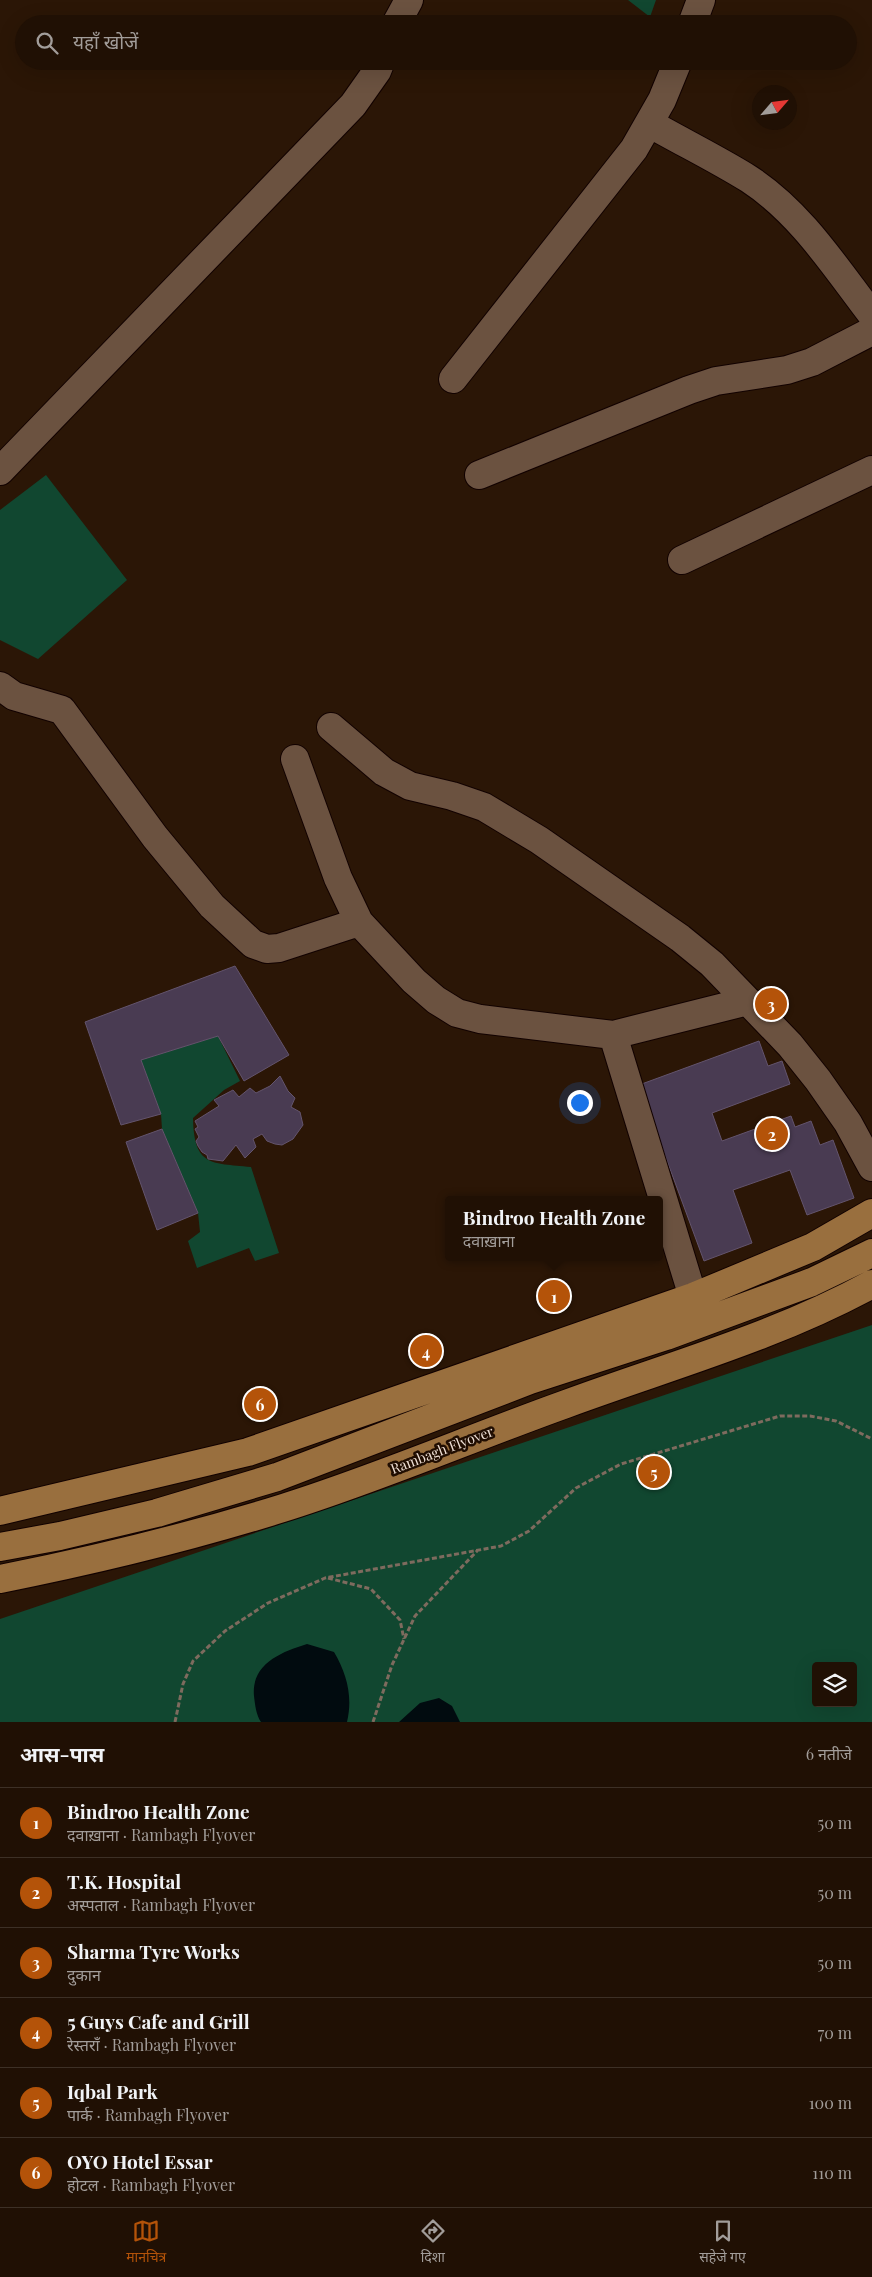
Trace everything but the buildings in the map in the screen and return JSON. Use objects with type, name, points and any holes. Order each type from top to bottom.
[{"type":"main road","points":[[0,1511],[248,1452],[693,1297],[813,1247],[872,1213]]},
{"type":"main road","points":[[0,1547],[60,1536],[157,1513],[277,1477],[530,1380],[666,1336],[812,1282],[872,1253]]},
{"type":"main road","name":"Rambagh Flyover","points":[[0,1579],[168,1542],[285,1508],[569,1402],[766,1334],[836,1304],[872,1284]]},
{"type":"main road","points":[[0,1597],[114,1571],[405,1475],[573,1415],[658,1388],[844,1321],[872,1305]]},
{"type":"street","points":[[400,15],[408,0]]},
{"type":"street","points":[[695,15],[701,0]]},
{"type":"street","points":[[0,471],[353,105],[377,70]]},
{"type":"street","points":[[453,379],[634,150],[662,100],[674,70]]},
{"type":"street","points":[[649,123],[750,180],[784,207],[811,235],[872,315]]},
{"type":"street","points":[[479,475],[689,390],[716,381],[787,370],[812,362],[872,331]]},
{"type":"street","points":[[682,560],[872,470]]},
{"type":"street","points":[[0,686],[14,696],[62,710],[188,879],[212,906],[253,944],[268,949],[279,948],[358,922]]},
{"type":"street","points":[[331,727],[384,772],[410,786],[452,796],[484,807],[539,840],[680,938],[712,964],[790,1045],[818,1080],[848,1123],[872,1167]]},
{"type":"street","points":[[295,759],[338,878],[358,922],[414,981],[436,1000],[457,1013],[480,1019],[613,1035],[748,1001]]},
{"type":"street","points":[[613,1035],[662,1196]]},
{"type":"street","points":[[663,1199],[693,1297]]},
{"type":"path","points":[[175,1722],[183,1684],[193,1661],[225,1631],[268,1603],[325,1578],[501,1546],[529,1531],[576,1488],[621,1464],[780,1416],[810,1416],[836,1421],[872,1439]]},
{"type":"path","points":[[373,1722],[392,1665],[415,1616],[477,1550]]},
{"type":"path","points":[[325,1578],[371,1589],[400,1620],[404,1639]]},
{"type":"green space","points":[[628,0],[656,0],[651,15],[647,15]]},
{"type":"green space","points":[[46,475],[127,580],[38,659],[0,640],[0,510]]},
{"type":"green space","points":[[218,1036],[240,1081],[224,1090],[193,1118],[197,1145],[201,1154],[207,1159],[225,1164],[251,1167],[279,1253],[255,1261],[249,1248],[197,1268],[188,1241],[200,1232],[198,1213],[162,1129],[161,1114],[141,1060]]},
{"type":"green space","points":[[872,1325],[872,1722],[0,1722],[0,1619]]},
{"type":"shaded area","points":[[307,1644],[334,1652],[339,1660],[348,1686],[349,1713],[347,1722],[261,1722],[257,1713],[254,1696],[254,1685],[257,1675],[270,1661],[278,1656]]},
{"type":"shaded area","points":[[439,1698],[452,1706],[460,1722],[399,1722],[420,1703]]},
{"type":"place","name":"Sharma Tyre Works","points":[[771,1004]]},
{"type":"place","name":"T.K. Hospital","points":[[772,1134]]},
{"type":"place","name":"Bindroo Health Zone","points":[[554,1296]]},
{"type":"place","name":"5 Guys Cafe and Grill","points":[[426,1351]]},
{"type":"place","name":"OYO Hotel Essar","points":[[260,1404]]},
{"type":"place","name":"Iqbal Park","points":[[654,1472]]}]
